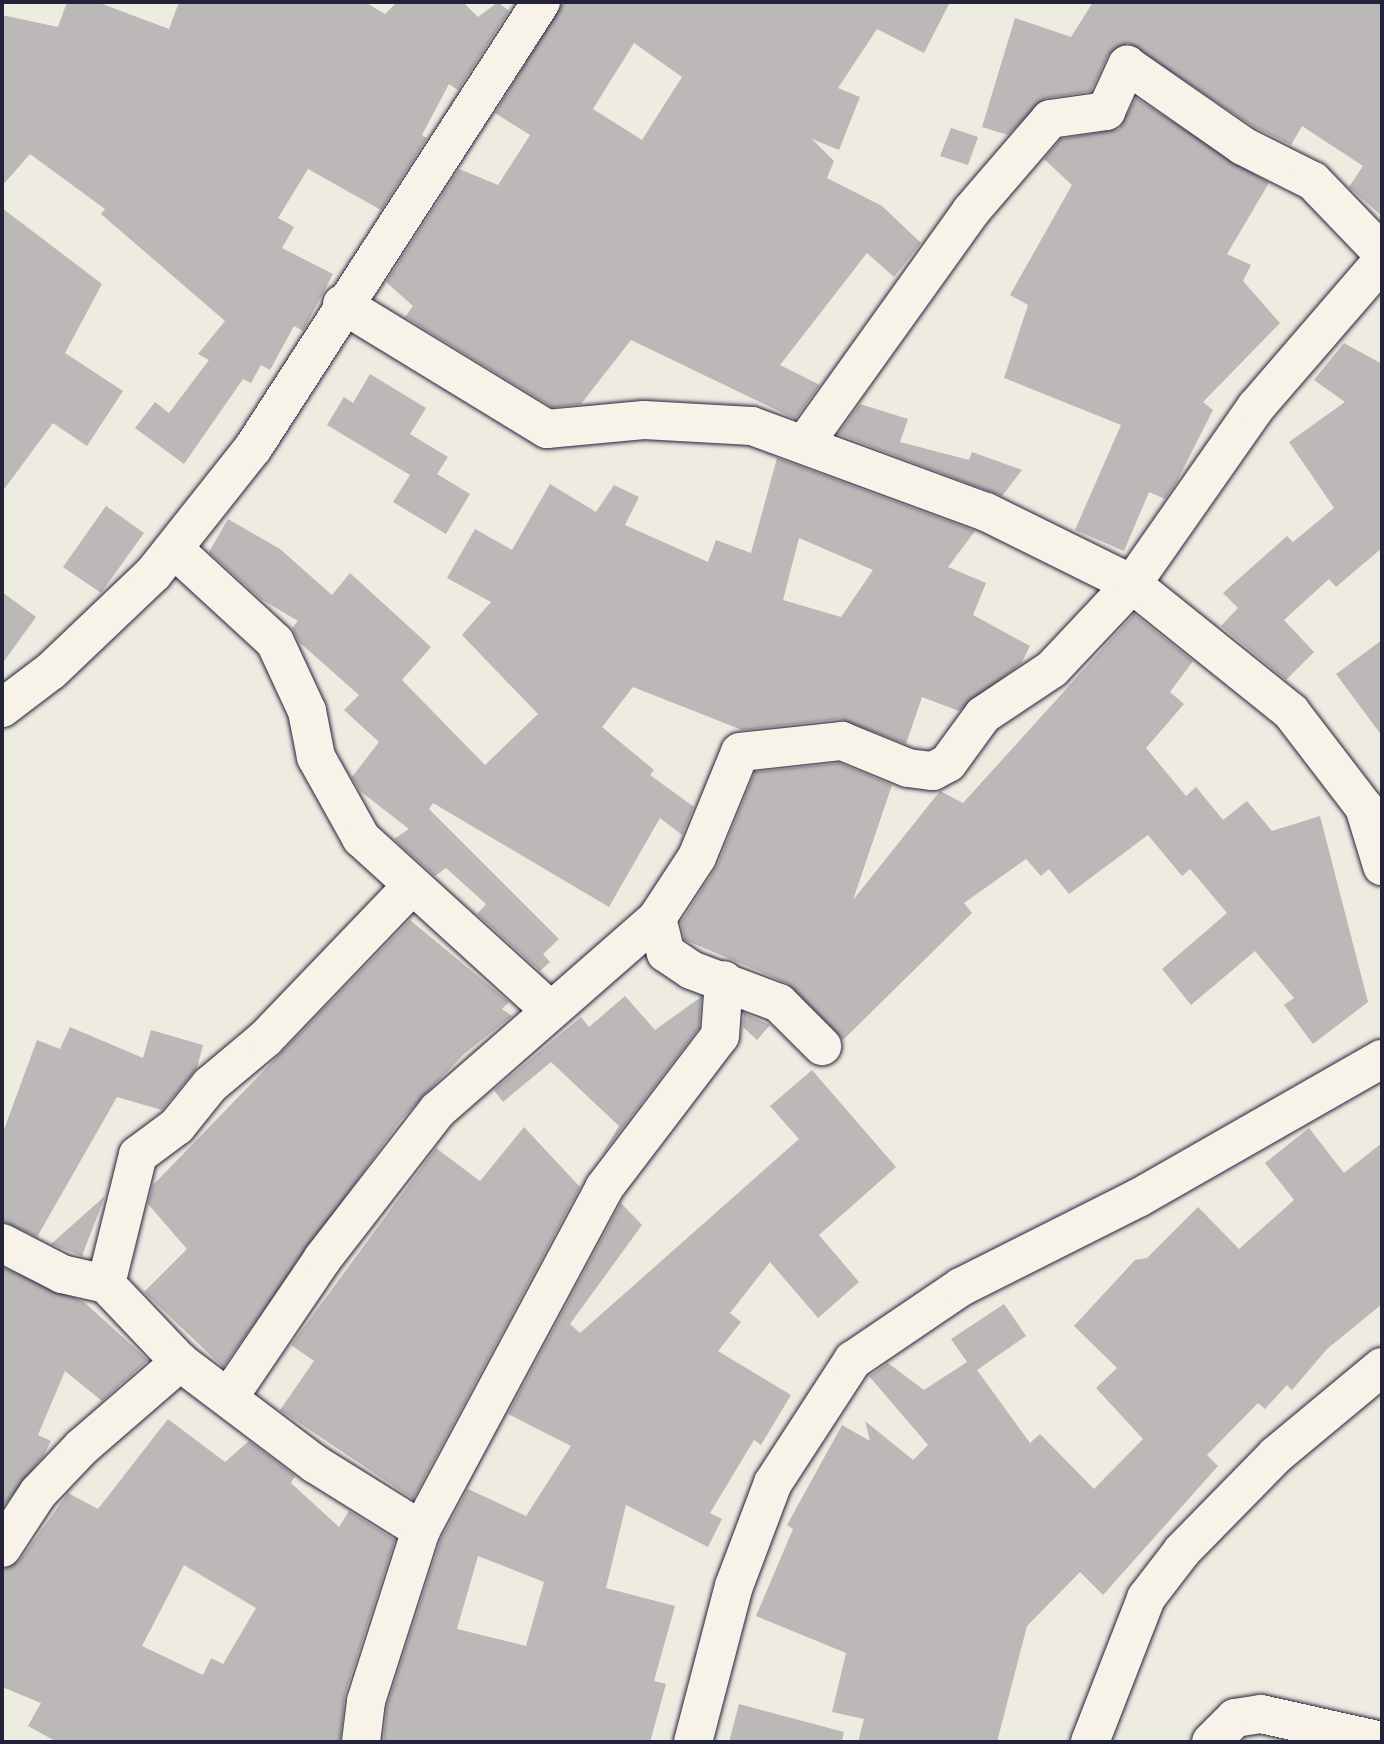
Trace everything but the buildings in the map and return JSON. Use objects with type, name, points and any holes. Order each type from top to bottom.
[{"type":"street","points":[[2,708],[51,671],[174,550],[253,448],[342,304],[541,2]]},
{"type":"street","points":[[805,443],[978,202],[1050,120],[1106,110],[1127,65],[1243,146],[1313,181],[1382,253]]},
{"type":"street","points":[[229,1397],[323,1258],[438,1110],[549,1009],[657,918],[697,857],[740,752],[760,745],[842,741],[908,768],[933,771],[948,763],[983,715],[1052,669],[1132,584],[1255,407],[1382,261]]},
{"type":"street","points":[[342,304],[547,429],[671,421],[752,426],[805,443],[986,512],[1132,584],[1291,712],[1363,807],[1382,866]]},
{"type":"street","points":[[174,550],[275,642],[307,711],[316,757],[361,838],[410,888],[549,1009]]},
{"type":"street","points":[[106,1284],[138,1155],[177,1126],[210,1085],[266,1038],[410,888]]},
{"type":"street","points":[[657,918],[666,953],[779,1003],[822,1046]]},
{"type":"street","points":[[361,1742],[366,1701],[421,1530],[604,1188],[715,1044],[724,1024],[724,980]]},
{"type":"street","points":[[693,1742],[734,1586],[773,1483],[853,1360],[961,1287],[1138,1198],[1382,1059]]},
{"type":"street","points":[[2,1243],[62,1274],[106,1284],[180,1362],[315,1464],[421,1530]]},
{"type":"street","points":[[2,1548],[38,1493],[82,1447],[180,1362]]},
{"type":"street","points":[[1090,1742],[1146,1598],[1182,1551],[1276,1455],[1382,1367]]},
{"type":"street","points":[[1211,1742],[1235,1718],[1261,1714],[1382,1741]]}]
